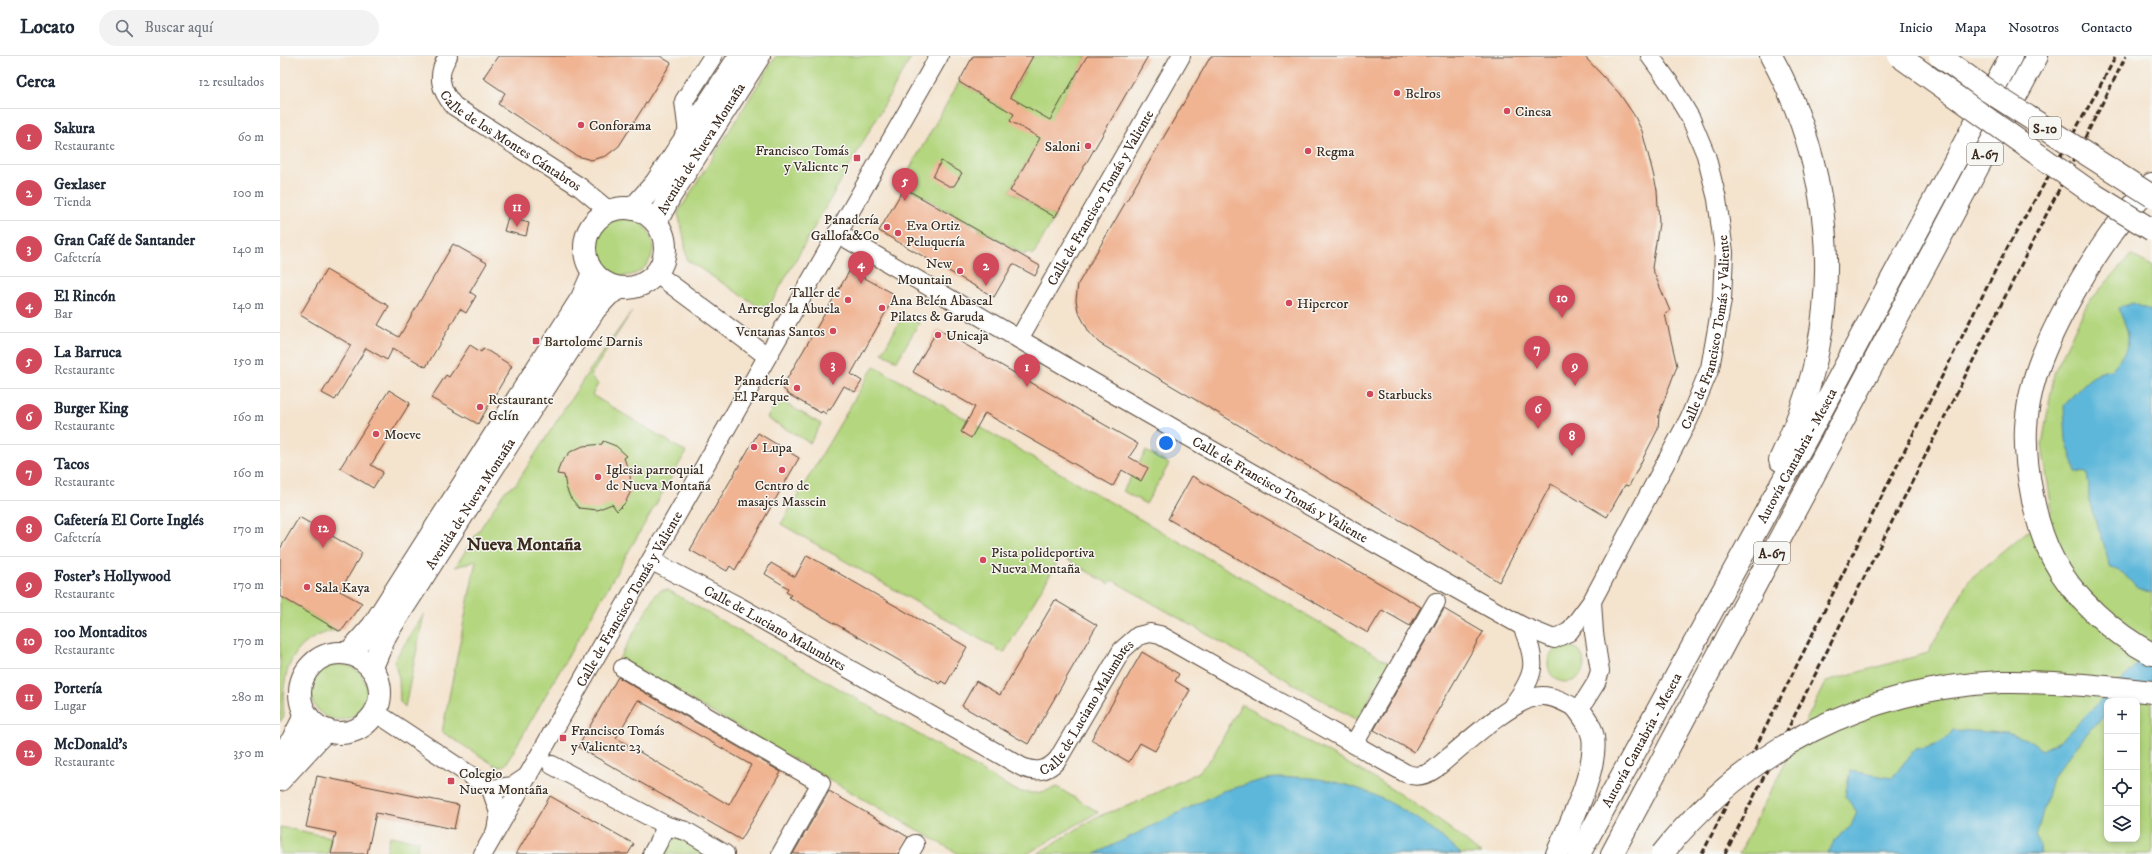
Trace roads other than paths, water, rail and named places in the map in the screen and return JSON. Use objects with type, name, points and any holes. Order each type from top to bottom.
[{"type":"main road","name":"Avenida de Nueva Montaña","points":[[633,209],[656,183],[740,56]]},
{"type":"main road","name":"Avenida de Nueva Montaña","points":[[656,222],[670,196],[759,56]]},
{"type":"main road","points":[[1654,715],[1774,472],[1801,408],[1818,349],[1826,272],[1823,213],[1818,180],[1799,117],[1786,85],[1771,56]]},
{"type":"main road","points":[[1885,56],[1985,119]]},
{"type":"main road","name":"S-10","points":[[1899,56],[1985,119],[2096,195],[2152,230]]},
{"type":"main road","name":"S-10","points":[[1940,56],[1994,95],[2152,196]]},
{"type":"main road","points":[[1961,56],[2152,192]]},
{"type":"main road","points":[[1920,225],[1998,56]]},
{"type":"main road","name":"Autovía Cantabria - Meseta","points":[[1578,854],[1819,415],[2011,56]]},
{"type":"main road","name":"Autovía Cantabria - Meseta","points":[[1612,854],[2037,56]]},
{"type":"main road","points":[[1953,214],[2045,56]]},
{"type":"main road","points":[[2145,651],[2102,618],[2082,599],[2053,560],[2044,538],[2033,498],[2028,473],[2026,427],[2036,374],[2075,291],[2108,238],[2152,184]]},
{"type":"main road","points":[[633,209],[645,213],[656,222],[665,240],[665,254],[657,274],[639,286],[620,288],[605,283],[593,273],[585,253],[586,240],[589,231],[597,219],[609,211],[633,209]]},
{"type":"main road","name":"Avenida de Nueva Montaña","points":[[349,653],[373,626],[582,298],[593,273]]},
{"type":"main road","name":"Avenida de Nueva Montaña","points":[[372,667],[386,634],[595,309],[609,294],[620,288]]},
{"type":"main road","points":[[336,653],[349,653],[362,658],[372,667],[379,682],[380,697],[375,712],[366,723],[354,730],[340,733],[326,730],[314,724],[306,714],[301,701],[300,688],[304,675],[312,664],[323,656],[336,653]]},
{"type":"main road","points":[[1662,854],[1699,811],[1735,779],[1756,763],[1808,732],[1873,705],[1903,696],[1946,688],[2002,682],[2058,683],[2152,692]]},
{"type":"main road","points":[[1557,854],[1579,803],[1592,759],[1593,736],[1586,720],[1579,710]]},
{"type":"main road","points":[[280,755],[292,741],[306,714]]},
{"type":"main road","points":[[280,780],[326,730]]},
{"type":"street","name":"Calle de los Montes Cántabros","points":[[448,56],[443,65],[441,80],[444,94],[454,106],[586,192],[609,211]]},
{"type":"street","name":"Avenida de Nueva Montaña","points":[[688,134],[684,101],[713,56]]},
{"type":"street","name":"Calle de Francisco Tomás y Valiente","points":[[483,854],[652,561],[767,356],[939,56]]},
{"type":"street","name":"Calle de Francisco Tomás y Valiente","points":[[1019,339],[1181,56]]},
{"type":"street","name":"Calle de Francisco Tomás y Valiente","points":[[837,233],[1019,339],[1522,626],[1554,639],[1569,632],[1592,601],[1689,419],[1710,368],[1722,300],[1724,252],[1717,199],[1706,155],[1691,119],[1672,85],[1650,56]]},
{"type":"street","points":[[657,274],[767,356]]},
{"type":"street","name":"Calle de Luciano Malumbres","points":[[652,561],[740,607],[956,731],[1032,771],[1042,771],[1054,764],[1122,650],[1138,636],[1150,633],[1160,635],[1405,773],[1418,776],[1424,775],[1434,769],[1511,708],[1534,696],[1555,698],[1579,710]]},
{"type":"street","points":[[1579,710],[1596,683],[1600,671],[1594,633],[1592,601]]},
{"type":"street","points":[[1354,744],[1436,602]]},
{"type":"street","name":"Calle de Luciano Malumbres","points":[[1511,708],[1526,688],[1532,670],[1532,651],[1522,626]]},
{"type":"street","points":[[623,668],[821,783],[781,854]]},
{"type":"street","points":[[375,712],[491,789]]},
{"type":"street","points":[[552,765],[667,826],[686,831],[725,854]]},
{"type":"street","name":"Calle de Francisco Tomás y Valiente","points":[[496,833],[499,813],[491,789],[513,786],[528,776]]},
{"type":"street","points":[[652,854],[667,826]]},
{"type":"water","points":[[2133,303],[2152,311],[2152,593],[2137,588],[2123,573],[2109,566],[2108,558],[2090,504],[2089,485],[2086,473],[2076,472],[2066,440],[2064,406],[2085,383],[2104,371],[2111,370],[2124,354],[2127,347],[2128,334],[2118,308]]},
{"type":"water","points":[[2152,650],[2152,683],[2133,698],[2104,698],[2104,717],[2093,726],[2052,778],[2036,837],[2041,854],[1828,854],[1834,841],[1851,826],[1857,812],[1845,796],[1850,771],[1892,778],[1915,749],[1937,744],[1946,738],[1953,730],[2007,733],[2027,739],[2042,750],[2061,740]]},
{"type":"water","points":[[1294,777],[1341,783],[1363,790],[1405,811],[1443,838],[1461,854],[1095,854],[1223,791],[1266,779]]},
{"type":"railway","points":[[1702,854],[2001,259],[2116,56]]},
{"type":"railway","points":[[1725,854],[2126,56]]},
{"type":"place","name":"Belros","points":[[1397,93]]},
{"type":"place","name":"Cinesa","points":[[1507,111]]},
{"type":"place","name":"Conforama","points":[[581,125]]},
{"type":"place","name":"Saloni","points":[[1088,146]]},
{"type":"place","name":"Regma","points":[[1308,151]]},
{"type":"place","name":"Francisco Tomás y Valiente 7","points":[[857,158]]},
{"type":"place","name":"La Barruca","points":[[905,201]]},
{"type":"place","name":"Portería","points":[[517,227]]},
{"type":"place","name":"Panadería Gallofa&Co","points":[[887,227]]},
{"type":"place","name":"Eva Ortiz Peluquería","points":[[898,233]]},
{"type":"place","name":"New Mountain","points":[[960,271]]},
{"type":"place","name":"El Rincón","points":[[861,284]]},
{"type":"place","name":"Gexlaser","points":[[986,286]]},
{"type":"place","name":"Taller de Arreglos la Abuela","points":[[848,300]]},
{"type":"place","name":"Hipercor","points":[[1289,303]]},
{"type":"place","name":"Ana Belén Abascal Pilates & Garuda","points":[[882,308]]},
{"type":"place","name":"100 Montaditos","points":[[1562,318]]},
{"type":"place","name":"Ventanas Santos","points":[[833,331]]},
{"type":"place","name":"Unicaja","points":[[938,335]]},
{"type":"place","name":"Bartolomé Darnis","points":[[536,341]]},
{"type":"place","name":"Tacos","points":[[1537,369]]},
{"type":"place","name":"Gran Café de Santander","points":[[833,385]]},
{"type":"place","name":"Foster's Hollywood","points":[[1575,386]]},
{"type":"place","name":"Sakura","points":[[1027,387]]},
{"type":"place","name":"Panadería El Parque","points":[[797,388]]},
{"type":"place","name":"Starbucks","points":[[1370,394]]},
{"type":"place","name":"Restaurante Gelín","points":[[480,407]]},
{"type":"place","name":"Burger King","points":[[1538,429]]},
{"type":"place","name":"Moeve","points":[[376,434]]},
{"type":"place","name":"Lupa","points":[[754,447]]},
{"type":"place","name":"Cafetería El Corte Inglés","points":[[1572,456]]},
{"type":"place","name":"Centro de masajes Massein","points":[[782,470]]},
{"type":"place","name":"Iglesia parroquial de Nueva Montaña","points":[[598,477]]},
{"type":"place","name":"McDonald's","points":[[323,548]]},
{"type":"place","name":"Pista polideportiva Nueva Montaña","points":[[983,560]]},
{"type":"place","name":"Sala Kaya","points":[[307,587]]},
{"type":"place","name":"Francisco Tomás y Valiente 23","points":[[563,738]]},
{"type":"place","name":"Colegio Nueva Montaña","points":[[451,781]]},
{"type":"district","name":"Nueva Montaña","points":[[524,544]]}]
